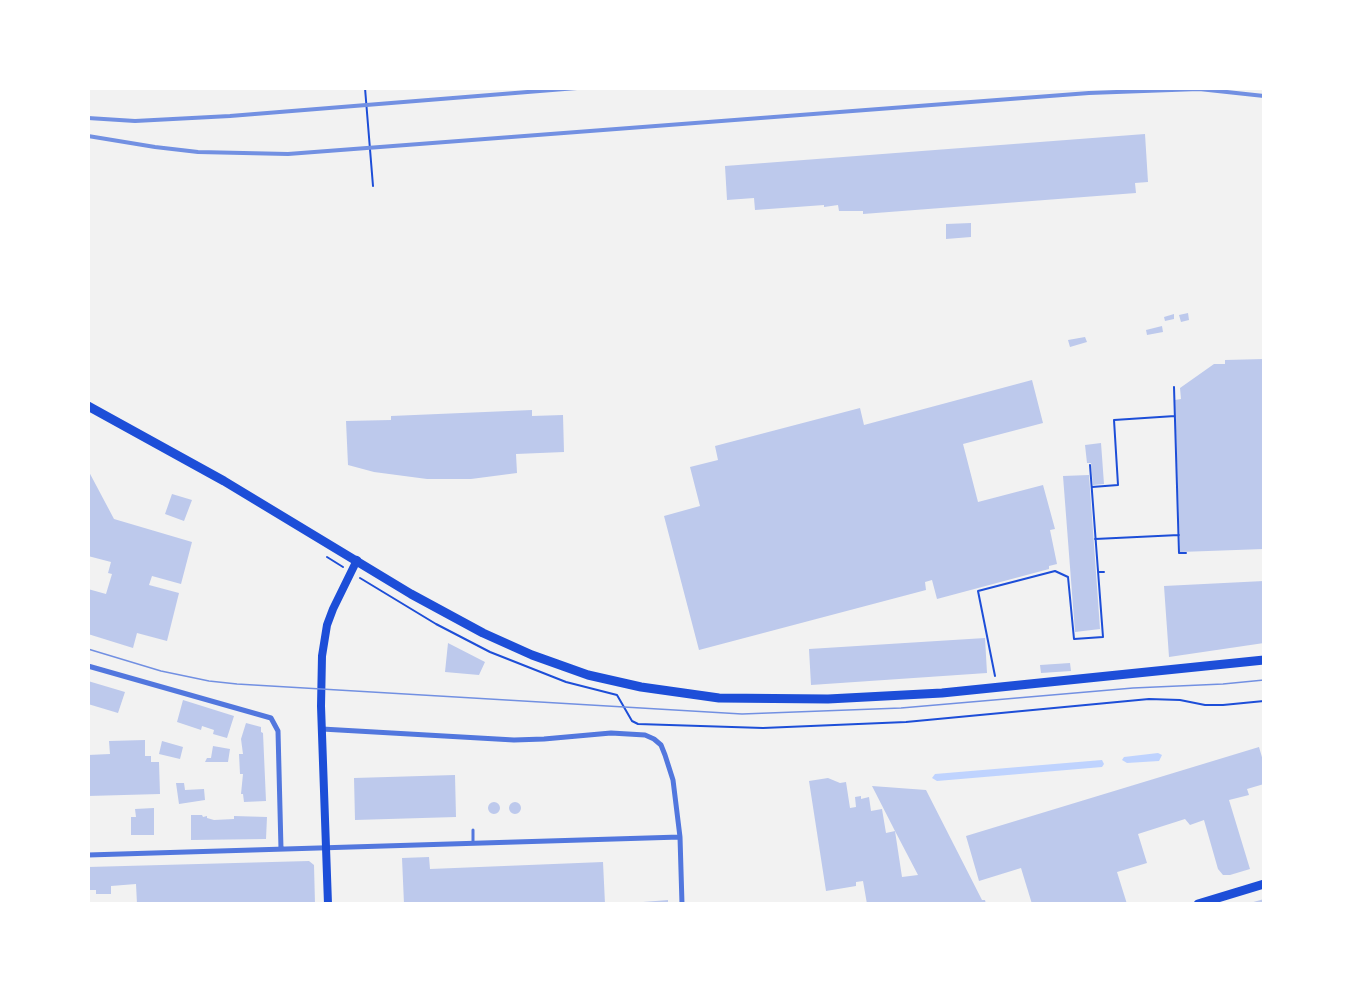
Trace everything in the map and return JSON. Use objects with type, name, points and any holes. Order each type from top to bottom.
[{"type":"main road","points":[[88,406],[224,480],[448,615],[531,655],[599,677],[641,687],[719,698],[828,699],[942,693],[1263,660]]},
{"type":"main road","points":[[328,903],[322,729],[323,643],[336,602],[357,560]]},
{"type":"main road","points":[[1198,903],[1263,884]]},
{"type":"street","points":[[88,666],[271,718],[278,731],[281,849]]},
{"type":"street","points":[[322,729],[514,740],[611,733],[645,735],[654,739],[660,744],[673,780],[680,837],[682,903]]},
{"type":"street","points":[[88,855],[680,837]]},
{"type":"lane","points":[[473,830],[473,843]]},
{"type":"path","points":[[365,88],[373,186]]},
{"type":"path","points":[[1173,387],[1179,553],[1186,553]]},
{"type":"path","points":[[1092,487],[1118,485],[1114,420],[1174,416]]},
{"type":"path","points":[[995,677],[978,591],[1055,572],[1068,577],[1074,639],[1103,637],[1090,465]]},
{"type":"path","points":[[1095,539],[1179,535]]},
{"type":"path","points":[[322,554],[330,559]]},
{"type":"path","points":[[1098,572],[1104,572]]},
{"type":"path","points":[[623,704],[632,721],[638,724],[732,728],[906,722],[1149,699],[1180,699],[1205,705],[1263,701]]},
{"type":"water","points":[[1158,753],[1162,755],[1159,761],[1127,763],[1122,760],[1124,757]]},
{"type":"water","points":[[1102,760],[1104,764],[1102,767],[937,781],[932,778],[935,774]]},
{"type":"building","points":[[1145,134],[1148,182],[1135,183],[1136,193],[863,214],[863,211],[839,211],[838,205],[755,210],[754,198],[727,200],[725,166]]},
{"type":"building","points":[[971,223],[971,237],[946,239],[946,224]]},
{"type":"building","points":[[1188,313],[1189,320],[1181,322],[1179,315]]},
{"type":"building","points":[[1174,314],[1174,319],[1165,321],[1164,317]]},
{"type":"building","points":[[1162,326],[1163,332],[1147,335],[1146,330]]},
{"type":"building","points":[[1085,337],[1087,342],[1070,347],[1068,340]]},
{"type":"building","points":[[1264,359],[1264,549],[1180,552],[1175,400],[1181,399],[1180,388],[1214,364],[1225,364],[1225,360]]},
{"type":"building","points":[[1032,380],[1043,423],[963,444],[978,502],[1043,485],[1055,529],[1050,530],[1057,564],[1049,566],[1049,569],[937,599],[932,580],[925,582],[926,590],[699,650],[664,516],[700,506],[690,467],[718,460],[715,446],[860,408],[864,425]]},
{"type":"building","points":[[532,410],[532,416],[563,415],[564,452],[516,454],[517,473],[471,479],[427,479],[374,472],[348,465],[346,421],[391,420],[391,416]]},
{"type":"building","points":[[1101,443],[1104,484],[1093,485],[1091,463],[1087,463],[1085,445]]},
{"type":"building","points":[[88,470],[114,519],[192,542],[181,584],[152,576],[149,585],[179,593],[167,641],[137,633],[133,648],[88,634],[88,589],[106,594],[112,574],[108,573],[111,562],[88,556]]},
{"type":"building","points":[[1089,475],[1100,629],[1075,632],[1063,476]]},
{"type":"building","points":[[172,494],[192,500],[184,521],[165,514]]},
{"type":"building","points":[[1264,581],[1264,643],[1169,657],[1164,586]]},
{"type":"building","points":[[985,638],[987,673],[811,685],[809,649]]},
{"type":"building","points":[[448,643],[485,662],[479,675],[445,672]]},
{"type":"building","points":[[1070,663],[1071,671],[1041,673],[1040,665]]},
{"type":"building","points":[[88,681],[125,692],[118,713],[88,704]]},
{"type":"building","points":[[183,700],[234,716],[227,738],[213,734],[214,730],[202,726],[201,730],[177,722]]},
{"type":"building","points":[[246,723],[261,727],[263,733],[266,801],[244,802],[243,794],[241,794],[243,774],[240,774],[239,754],[243,754],[241,739]]},
{"type":"building","points":[[145,740],[145,756],[151,756],[151,762],[159,762],[160,794],[88,796],[88,755],[110,754],[109,741]]},
{"type":"building","points":[[162,741],[183,747],[180,759],[159,754]]},
{"type":"building","points":[[213,746],[230,749],[228,762],[205,762],[207,758],[211,758]]},
{"type":"building","points":[[1259,747],[1264,764],[1264,784],[1247,789],[1249,795],[1229,800],[1250,869],[1223,875],[1218,869],[1204,820],[1190,825],[1185,819],[1138,834],[1147,863],[1117,872],[1127,904],[1032,904],[1021,868],[979,881],[966,836]]},
{"type":"building","points":[[455,775],[456,817],[355,820],[354,778]]},
{"type":"building","points":[[828,778],[840,783],[846,782],[850,808],[856,807],[855,797],[861,796],[861,799],[869,797],[871,811],[882,809],[886,833],[895,831],[872,786],[926,790],[986,904],[867,904],[863,881],[856,882],[856,886],[826,891],[809,781]],"holes":[[[895,831],[918,875],[902,877]]]},
{"type":"building","points":[[176,783],[184,783],[185,790],[204,789],[205,800],[179,804]]},
{"type":"building","points":[[496,802],[500,808],[496,814],[492,814],[488,806]]},
{"type":"building","points":[[517,802],[521,808],[517,814],[513,814],[509,806]]},
{"type":"building","points":[[154,808],[154,835],[131,835],[131,817],[136,817],[135,809]]},
{"type":"building","points":[[191,815],[207,816],[214,820],[234,819],[234,816],[267,817],[266,839],[191,840]]},
{"type":"building","points":[[429,857],[430,869],[603,862],[605,904],[404,904],[402,858]]},
{"type":"building","points":[[309,861],[314,865],[315,904],[137,904],[136,884],[111,886],[111,894],[96,894],[96,890],[88,890],[88,867]]},
{"type":"building","points":[[1264,899],[1264,904],[1250,904],[1250,903]]},
{"type":"building","points":[[668,900],[668,904],[643,904],[643,902]]},
{"type":"tram line","points":[[88,649],[161,671],[237,684],[742,714],[901,708],[1133,688],[1264,680]]},
{"type":"railway","points":[[88,118],[135,121],[230,116],[577,88]]},
{"type":"railway","points":[[88,136],[198,152],[288,154],[1089,93],[1199,89],[1264,96]]}]
